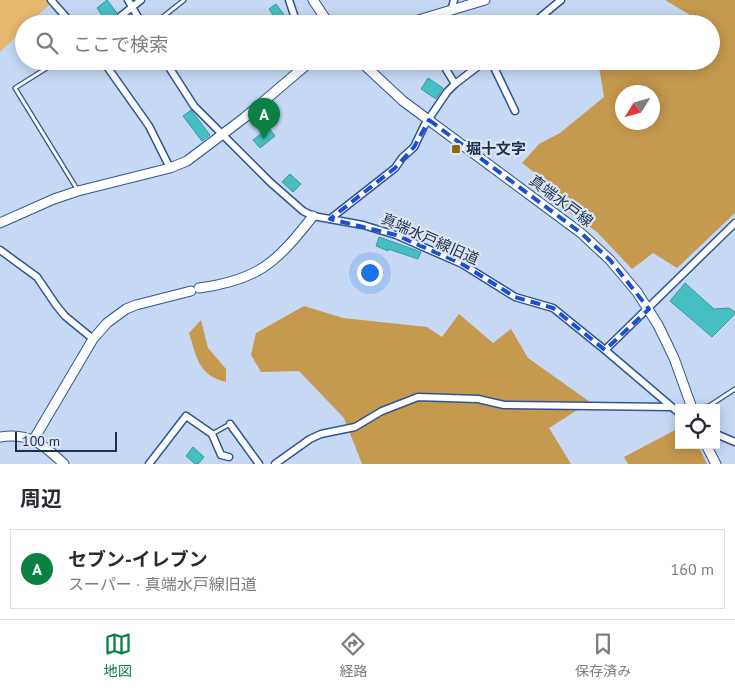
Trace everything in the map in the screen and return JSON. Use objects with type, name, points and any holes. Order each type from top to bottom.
[{"type":"street","points":[[51,0],[64,15]]},
{"type":"street","points":[[128,0],[137,15]]},
{"type":"street","points":[[122,15],[141,0]]},
{"type":"street","points":[[289,0],[294,15]]},
{"type":"street","points":[[313,0],[323,15]]},
{"type":"street","points":[[451,10],[454,0]]},
{"type":"street","points":[[439,15],[485,0]]},
{"type":"street","points":[[543,15],[561,0]]},
{"type":"street","points":[[109,70],[149,126],[170,168]]},
{"type":"street","name":"真端水戸線旧道","points":[[170,70],[194,106],[292,203],[313,216],[362,225],[396,235],[462,264],[515,297],[553,308],[675,410]]},
{"type":"street","points":[[0,223],[54,199],[78,191],[170,168],[188,161],[300,70]]},
{"type":"street","name":"真端水戸線","points":[[370,70],[391,90],[429,120],[581,233],[610,260],[648,309],[674,358],[691,404]]},
{"type":"street","points":[[446,70],[455,84]]},
{"type":"street","points":[[330,219],[396,168],[402,158],[414,147],[441,99],[455,84],[473,70]]},
{"type":"street","points":[[495,70],[515,111]]},
{"type":"street","points":[[34,439],[93,339],[107,323],[126,310],[149,301],[246,277],[267,266],[283,252],[313,216]]},
{"type":"street","points":[[605,350],[735,224]]},
{"type":"street","points":[[0,250],[37,277],[65,316],[93,339]]},
{"type":"street","points":[[275,464],[310,439],[321,434],[355,427],[382,411],[418,397],[478,399],[504,405],[671,407]]},
{"type":"street","points":[[149,464],[186,416],[212,434],[221,455],[229,457]]},
{"type":"street","points":[[230,424],[259,464]]},
{"type":"street","points":[[0,438],[18,436],[34,439],[46,447],[64,464]]},
{"type":"street","points":[[720,436],[735,442]]},
{"type":"street","points":[[708,449],[716,464]]},
{"type":"lane","points":[[165,15],[184,0]]},
{"type":"lane","points":[[44,70],[15,88],[78,191]]},
{"type":"lane","points":[[712,404],[735,389]]},
{"type":"lane","points":[[212,434],[230,424]]},
{"type":"highlighted area","points":[[429,120],[581,233],[610,260],[649,309],[605,350],[553,308],[515,297],[462,264],[396,235],[330,219],[395,168],[414,147]]},
{"type":"shaded area","points":[[0,0],[47,0],[50,4],[38,15],[15,15],[15,38],[0,52]]},
{"type":"shaded area","points":[[665,0],[735,0],[735,213],[677,268],[653,253],[632,269],[597,232],[548,198],[555,188],[522,163],[539,144],[560,133],[604,97],[600,70],[720,70],[720,15],[690,15]]},
{"type":"shaded area","points":[[304,306],[343,318],[427,327],[442,337],[459,314],[493,343],[511,329],[528,358],[590,402],[549,428],[571,464],[362,464],[344,418],[299,371],[261,372],[251,355],[256,333]]},
{"type":"shaded area","points":[[201,320],[208,348],[226,369],[226,382],[210,375],[204,370],[197,358],[189,333]]},
{"type":"shaded area","points":[[675,430],[675,449],[700,449],[707,464],[628,464],[624,457]]},
{"type":"building","points":[[107,0],[117,13],[114,15],[102,15],[97,8]]},
{"type":"building","points":[[276,4],[284,15],[273,15],[269,9]]},
{"type":"building","points":[[428,78],[443,88],[436,99],[421,89]]},
{"type":"building","points":[[191,110],[210,135],[202,141],[183,116]]},
{"type":"building","points":[[269,128],[275,136],[260,148],[253,140]]},
{"type":"building","points":[[290,174],[301,184],[293,192],[282,182]]},
{"type":"building","points":[[379,237],[421,252],[418,259],[376,246]]},
{"type":"building","points":[[685,283],[714,309],[729,308],[735,312],[712,337],[670,301]]},
{"type":"building","points":[[193,447],[204,457],[198,464],[195,464],[186,456]]},
{"type":"place","name":"セブン-イレブン","points":[[264,139]]},
{"type":"place","name":"堀十文字","points":[[456,149]]}]
